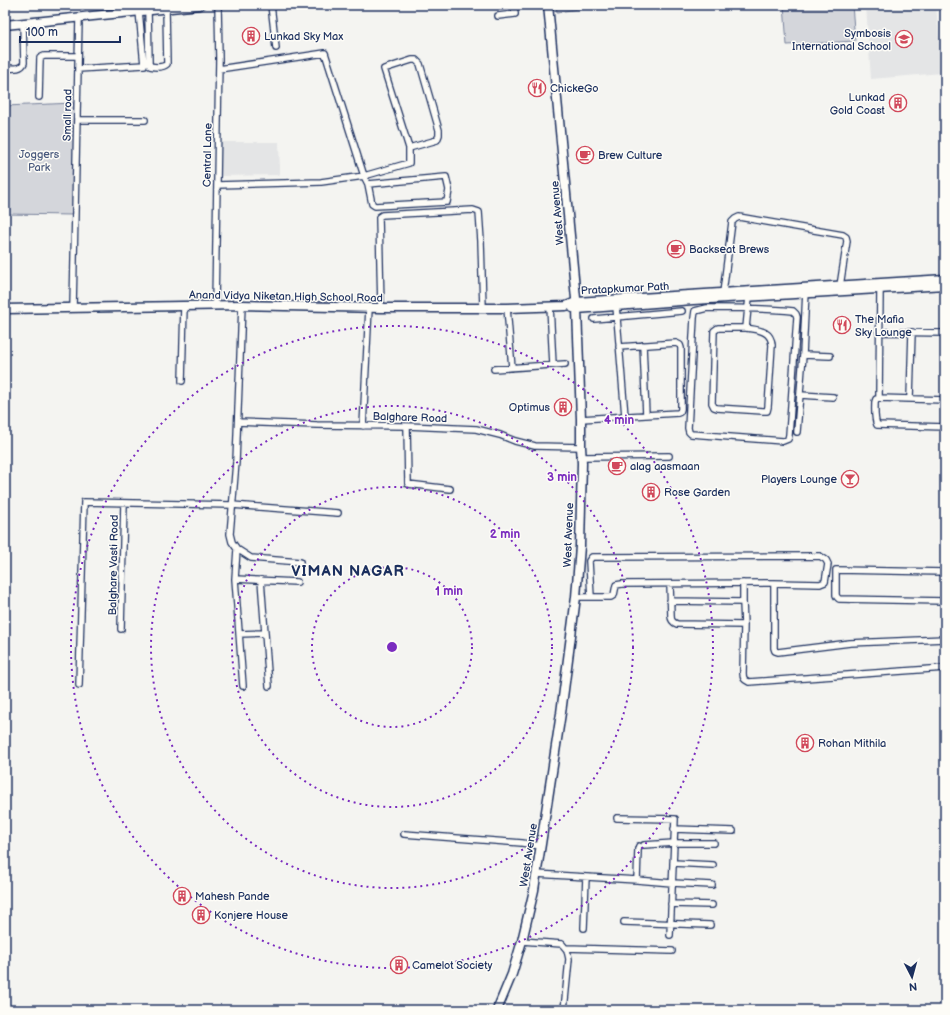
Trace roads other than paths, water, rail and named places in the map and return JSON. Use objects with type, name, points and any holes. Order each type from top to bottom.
[{"type":"street","points":[[5,26],[79,18],[118,9],[139,12],[161,8],[200,5]]},
{"type":"street","name":"Central Lane","points":[[215,306],[219,68],[218,5]]},
{"type":"street","points":[[272,5],[276,48]]},
{"type":"street","points":[[498,16],[515,14],[514,5]]},
{"type":"street","name":"West Avenue","points":[[497,1010],[512,974],[522,941],[534,890],[561,712],[576,597],[580,546],[581,418],[576,305],[548,5]]},
{"type":"street","points":[[148,10],[149,63],[152,67],[162,67],[167,64],[161,8]]},
{"type":"street","points":[[78,69],[144,65],[139,12]]},
{"type":"street","name":"Small road","points":[[73,308],[79,18]]},
{"type":"street","points":[[5,68],[20,68],[24,66],[23,24]]},
{"type":"street","points":[[219,68],[325,53],[364,176],[368,184],[372,204],[375,206],[447,202],[449,190],[446,178],[368,184]]},
{"type":"street","points":[[39,97],[40,58],[44,56],[78,56]]},
{"type":"street","points":[[217,185],[321,182],[364,176],[408,163],[409,148],[384,69],[416,60],[420,64],[439,130],[439,135],[437,140],[409,148]]},
{"type":"street","points":[[77,120],[145,120]]},
{"type":"street","points":[[381,308],[379,217],[382,215],[473,210],[479,212],[483,308]]},
{"type":"street","points":[[723,293],[732,222],[740,217],[843,235],[846,237],[847,240],[840,286]]},
{"type":"street","name":"Pratapkumar Path","points":[[576,305],[616,306],[723,293],[880,289],[899,285],[945,280]]},
{"type":"street","name":"Pratapkumar Path","points":[[566,306],[693,297],[749,297],[840,286],[945,285]]},
{"type":"street","points":[[879,398],[880,289]]},
{"type":"street","points":[[797,432],[806,291]]},
{"type":"street","points":[[746,328],[749,297]]},
{"type":"street","points":[[242,305],[236,462],[230,534],[232,542],[237,549],[251,558],[300,562]]},
{"type":"street","name":"Anand Vidya Niketan High School Road","points":[[5,309],[242,305],[369,308],[508,308],[566,306]]},
{"type":"street","points":[[182,381],[184,306]]},
{"type":"street","points":[[550,306],[553,365]]},
{"type":"street","points":[[616,306],[625,416]]},
{"type":"street","points":[[363,426],[369,308]]},
{"type":"street","points":[[508,308],[512,368]]},
{"type":"street","points":[[706,308],[748,308],[793,311],[797,317],[788,439],[784,441],[691,434],[688,428],[695,311],[706,308]]},
{"type":"street","points":[[594,319],[682,311]]},
{"type":"street","points":[[718,328],[746,328],[768,334],[771,339],[772,345],[767,411],[717,408],[712,403],[714,331],[718,328]]},
{"type":"street","points":[[879,332],[945,333]]},
{"type":"street","points":[[910,398],[912,332]]},
{"type":"street","points":[[581,418],[680,412],[680,345],[676,343],[619,347]]},
{"type":"street","points":[[643,345],[646,415]]},
{"type":"street","points":[[803,355],[830,356]]},
{"type":"street","points":[[494,369],[565,364]]},
{"type":"street","points":[[800,395],[833,397]]},
{"type":"street","points":[[945,400],[879,398],[876,399],[875,402],[875,420],[877,425],[945,427]]},
{"type":"street","name":"Balghare Road","points":[[238,422],[476,429],[535,446],[581,447]]},
{"type":"street","points":[[407,426],[408,484],[450,490]]},
{"type":"street","points":[[581,457],[669,456]]},
{"type":"street","points":[[79,685],[84,502],[232,505],[338,513]]},
{"type":"street","name":"Balghare Vasti Road","points":[[121,629],[124,503]]},
{"type":"street","points":[[237,549],[235,579],[243,686]]},
{"type":"street","points":[[576,597],[591,597],[613,596],[618,584],[820,584],[825,582],[828,564],[826,560],[820,556],[592,557],[589,561],[591,597]]},
{"type":"street","points":[[828,566],[832,566],[836,570],[945,572]]},
{"type":"street","points":[[836,570],[836,595],[839,599],[945,600]]},
{"type":"street","points":[[235,579],[297,582]]},
{"type":"street","points":[[261,580],[269,686]]},
{"type":"street","points":[[743,583],[743,678],[749,682],[945,668]]},
{"type":"street","points":[[774,583],[774,648],[775,651],[778,652],[850,643],[945,639]]},
{"type":"street","points":[[670,584],[671,619],[673,622],[677,624],[744,625]]},
{"type":"street","points":[[670,601],[743,602]]},
{"type":"street","points":[[239,634],[265,633]]},
{"type":"street","points":[[617,818],[675,819],[670,935]]},
{"type":"street","points":[[674,829],[733,830]]},
{"type":"street","points":[[404,834],[522,843],[541,846]]},
{"type":"street","points":[[637,880],[641,846],[674,843],[714,843]]},
{"type":"street","points":[[673,864],[713,865]]},
{"type":"street","points":[[536,874],[712,885]]},
{"type":"street","points":[[584,928],[586,877]]},
{"type":"street","points":[[671,904],[712,905]]},
{"type":"street","points":[[624,922],[710,925]]},
{"type":"street","points":[[522,941],[562,944],[568,950],[569,959],[564,1010]]},
{"type":"street","points":[[566,948],[672,951]]},
{"type":"place","name":"Lunkad Sky Max","points":[[251,36]]},
{"type":"place","name":"Symbosis International School","points":[[904,39]]},
{"type":"place","name":"ChickeGo","points":[[537,88]]},
{"type":"place","name":"Lunkad Gold Coast","points":[[898,103]]},
{"type":"place","name":"Brew Culture","points":[[585,155]]},
{"type":"place","name":"Backseat Brews","points":[[676,249]]},
{"type":"place","name":"The Mafia Sky Lounge","points":[[842,325]]},
{"type":"place","name":"Optimus","points":[[563,407]]},
{"type":"place","name":"alag aasmaan","points":[[617,466]]},
{"type":"place","name":"Players Lounge","points":[[850,479]]},
{"type":"place","name":"Rose Garden","points":[[651,492]]},
{"type":"place","name":"Rohan Mithila","points":[[805,743]]},
{"type":"place","name":"Mahesh Pande","points":[[182,896]]},
{"type":"place","name":"Konjere House","points":[[201,915]]},
{"type":"place","name":"Camelot Society","points":[[399,965]]},
{"type":"district","name":"VIMAN NAGAR","points":[[348,571]]},
{"type":"park label","name":"Joggers Park","points":[[39,160]]}]
